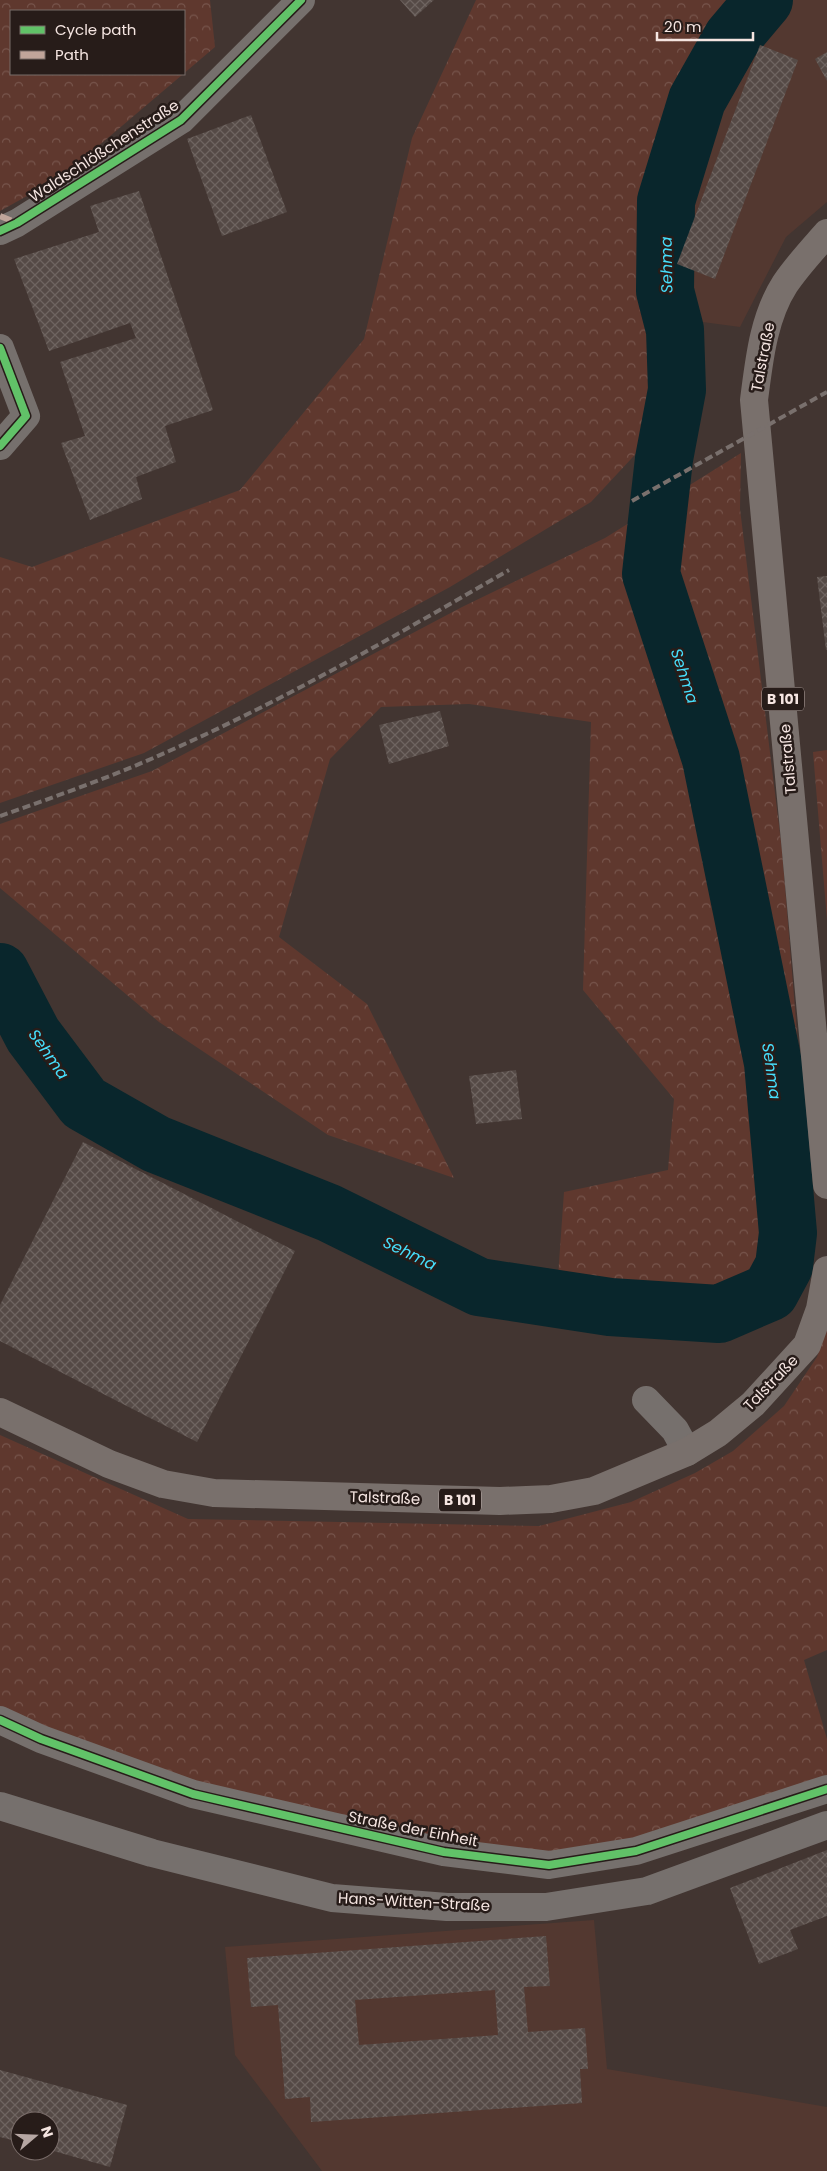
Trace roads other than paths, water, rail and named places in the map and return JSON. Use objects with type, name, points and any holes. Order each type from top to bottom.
[{"type":"main road","name":"Talstraße","points":[[827,233],[784,285],[770,317],[760,358],[754,400],[827,1185]]},
{"type":"main road","name":"Talstraße","points":[[0,1412],[109,1464],[163,1484],[214,1493],[500,1501],[551,1499],[594,1491],[687,1452],[718,1433],[753,1404],[807,1345],[820,1309],[827,1270]]},
{"type":"street","name":"Waldschlößchenstraße","points":[[0,231],[17,223],[181,120],[301,0]]},
{"type":"street","points":[[0,348],[26,416],[0,446]]},
{"type":"street","points":[[646,1400],[675,1430],[687,1452]]},
{"type":"street","name":"Straße der Einheit","points":[[0,1720],[41,1739],[193,1794],[444,1852],[549,1865],[636,1851],[827,1789]]},
{"type":"street","name":"Hans-Witten-Straße","points":[[0,1806],[152,1853],[332,1898],[447,1906],[546,1907],[647,1891],[827,1824]]},
{"type":"waterway","name":"Sehma","points":[[0,972],[33,1035],[84,1103],[156,1144],[329,1213],[479,1287],[610,1307],[719,1314],[770,1292],[784,1266],[788,1233],[773,1063],[711,759],[651,574],[664,459],[677,390],[675,330],[665,291],[666,201],[697,100],[732,38],[764,0]]},
{"type":"railway","points":[[632,501],[827,392]]},
{"type":"railway","points":[[0,816],[127,769],[213,731],[342,665],[509,570]]}]
